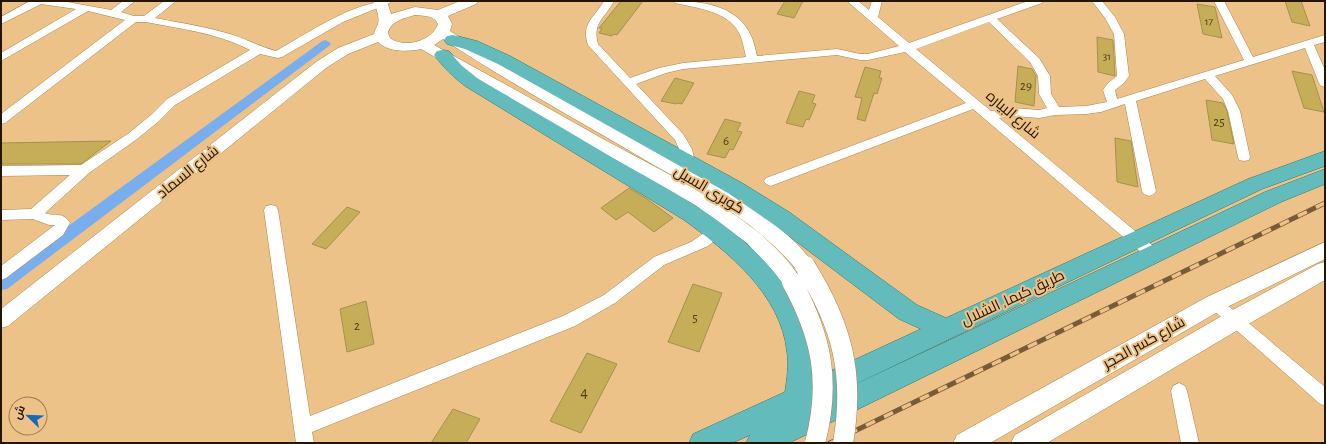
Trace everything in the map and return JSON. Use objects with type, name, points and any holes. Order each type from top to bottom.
[{"type":"highway","points":[[797,398],[801,366],[798,343],[791,321],[771,288],[757,270],[715,231],[675,203],[471,82],[455,69],[446,43],[471,45],[504,60],[729,184],[781,218],[908,312],[946,329]]},
{"type":"highway","name":"طريق كيما, الشلال","points":[[760,443],[1145,247],[1264,191],[1325,158]]},
{"type":"highway","name":"طريق كيما, الشلال","points":[[1264,191],[1325,176]]},
{"type":"highway","name":"طريق كيما, الشلال","points":[[703,443],[946,329],[1145,247]]},
{"type":"main road","name":"شارع كسر الحجر","points":[[966,443],[1215,304],[1325,250]]},
{"type":"main road","name":"شارع كسر الحجر","points":[[1024,443],[1234,320],[1325,270]]},
{"type":"street","points":[[1,21],[38,1]]},
{"type":"street","points":[[43,1],[113,13],[133,19],[146,19],[218,34],[241,41],[258,50],[278,55],[339,20],[382,2],[384,10],[383,30]]},
{"type":"street","points":[[1,58],[6,50],[99,1]]},
{"type":"street","points":[[113,13],[130,1]]},
{"type":"street","points":[[146,19],[171,1]]},
{"type":"street","points":[[405,1],[415,11],[424,11],[438,15],[445,23],[446,43]]},
{"type":"street","points":[[438,15],[470,1]]},
{"type":"street","points":[[608,1],[592,23],[590,38],[593,45],[629,82],[685,145],[689,162]]},
{"type":"street","points":[[679,1],[716,11],[736,22],[743,30],[753,60]]},
{"type":"street","name":"شارع البياره","points":[[852,1],[1145,247]]},
{"type":"street","points":[[872,18],[877,1]]},
{"type":"street","points":[[629,82],[663,70],[683,66],[837,52],[860,57],[868,57],[907,48],[1038,1]]},
{"type":"street","points":[[1097,1],[1110,17],[1119,34],[1123,76],[1120,81],[1111,86],[1109,90],[1109,94],[1115,104]]},
{"type":"street","points":[[1219,1],[1250,61]]},
{"type":"street","name":"شارع السماد","points":[[1,320],[321,65],[343,51],[383,30],[398,16],[415,11]]},
{"type":"street","points":[[990,18],[1035,60],[1044,76],[1045,94],[1055,111]]},
{"type":"street","points":[[1,120],[133,19]]},
{"type":"street","name":"كوبرى السيل","points":[[383,30],[385,42],[402,47],[446,43],[520,82],[730,201],[764,225],[792,251],[816,281],[830,309],[839,333],[844,352],[848,392],[848,414],[843,443]]},
{"type":"street","points":[[989,115],[1013,112],[1039,114],[1055,111],[1086,110],[1115,104],[1325,38]]},
{"type":"street","name":"كوبرى السيل","points":[[446,43],[707,205],[753,238],[767,252],[792,282],[810,316],[821,354],[823,396],[821,418],[815,443]]},
{"type":"street","points":[[1308,43],[1325,83]]},
{"type":"street","points":[[34,214],[84,170],[133,136],[155,118],[171,102],[258,50]]},
{"type":"street","points":[[1207,75],[1228,98],[1234,111],[1244,156]]},
{"type":"street","points":[[1130,99],[1149,191]]},
{"type":"street","points":[[771,181],[974,104]]},
{"type":"street","points":[[1,171],[84,170]]},
{"type":"street","points":[[271,210],[305,443]]},
{"type":"street","points":[[1,215],[34,214],[49,220],[59,219],[63,223],[58,231],[1,274]]},
{"type":"street","points":[[303,427],[569,321],[614,296],[658,261],[698,246],[705,242],[715,231]]},
{"type":"street","points":[[1215,304],[1325,398]]},
{"type":"street","points":[[1179,391],[1190,443]]},
{"type":"building","points":[[621,1],[643,1],[617,35],[614,34],[612,36],[599,33],[602,28],[599,28]]},
{"type":"building","points":[[785,1],[803,1],[794,18],[777,14]]},
{"type":"building","points":[[1285,1],[1301,1],[1310,26],[1292,22]]},
{"type":"building","points":[[1197,4],[1215,7],[1222,38],[1203,34]]},
{"type":"building","points":[[1097,37],[1113,40],[1115,76],[1098,72]]},
{"type":"building","points":[[1018,66],[1032,69],[1036,76],[1034,106],[1015,102]]},
{"type":"building","points":[[865,67],[881,71],[879,78],[882,78],[877,94],[874,93],[865,121],[857,119],[862,98],[855,97]]},
{"type":"building","points":[[1292,71],[1312,75],[1324,112],[1304,108]]},
{"type":"building","points":[[675,78],[694,83],[682,104],[661,101]]},
{"type":"building","points":[[799,91],[815,95],[812,103],[816,104],[809,120],[806,119],[803,127],[786,123]]},
{"type":"building","points":[[1206,100],[1223,103],[1227,111],[1234,144],[1212,140]]},
{"type":"building","points":[[725,119],[741,123],[737,131],[742,132],[733,150],[730,149],[725,158],[707,154]]},
{"type":"building","points":[[1115,138],[1131,141],[1138,187],[1117,182]]},
{"type":"building","points":[[111,141],[81,164],[1,164],[1,143]]},
{"type":"building","points":[[629,188],[673,218],[654,232],[628,212],[616,220],[601,208]]},
{"type":"building","points":[[347,207],[360,212],[326,249],[312,244]]},
{"type":"building","points":[[693,284],[722,293],[699,352],[668,342]]},
{"type":"building","points":[[366,301],[374,344],[347,352],[340,309]]},
{"type":"building","points":[[587,353],[617,364],[581,433],[550,421]]},
{"type":"building","points":[[453,409],[480,419],[466,443],[431,443]]},
{"type":"waterway","points":[[1,284],[325,44]]},
{"type":"railway","points":[[830,443],[1325,203]]}]
